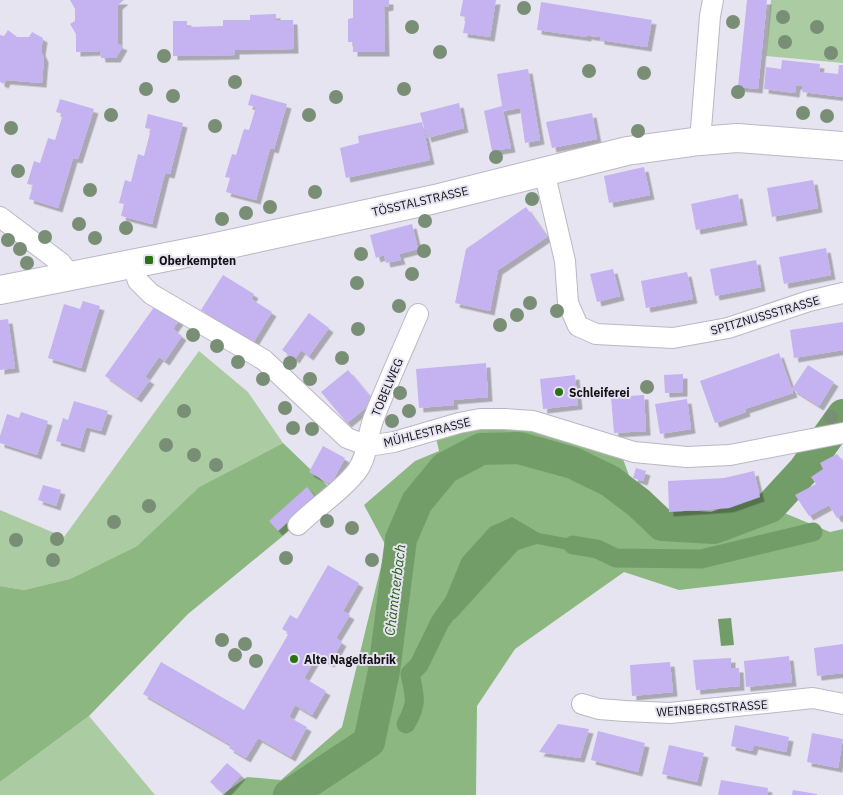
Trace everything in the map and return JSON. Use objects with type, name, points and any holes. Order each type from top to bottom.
[{"type":"main road","name":"TÖSSTALSTRASSE","points":[[0,290],[426,201],[627,151],[737,138],[843,146]]},
{"type":"street","points":[[700,141],[710,16],[713,0]]},
{"type":"street","name":"SPITZNUSSSTRASSE","points":[[544,171],[566,261],[568,303],[578,326],[596,334],[673,338],[728,328],[809,301],[843,293]]},
{"type":"street","points":[[0,217],[61,263],[70,276]]},
{"type":"street","name":"MÜHLESTRASSE","points":[[132,263],[138,281],[150,294],[264,360],[347,438],[368,446],[394,442],[459,423],[480,419],[533,421],[634,452],[687,457],[730,455],[841,434]]},
{"type":"street","name":"TOBELWEG","points":[[298,525],[335,493],[358,469],[368,446],[372,422],[418,314]]},
{"type":"street","name":"WEINBERGSTRASSE","points":[[582,704],[599,709],[670,713],[813,698],[843,704]]},
{"type":"shaded area","points":[[771,0],[843,0],[843,63],[766,56]]},
{"type":"shaded area","points":[[199,351],[248,392],[283,443],[199,487],[137,546],[70,579],[24,590],[0,586],[0,510],[64,537]]},
{"type":"shaded area","points":[[480,419],[619,448],[639,503],[662,525],[714,528],[770,507],[830,532],[843,529],[843,571],[679,590],[624,572],[515,649],[477,706],[476,795],[222,795],[247,777],[281,780],[342,727],[386,546],[364,505],[415,461],[439,451],[434,429]]},
{"type":"shaded area","points":[[283,443],[335,493],[188,614],[89,716],[0,782],[0,586],[24,590],[70,579],[137,546],[199,487]]},
{"type":"shaded area","points":[[512,517],[539,533],[598,544],[594,555],[537,544],[518,550],[455,619],[440,622],[438,616],[462,558],[490,527]]},
{"type":"shaded area","points":[[731,618],[734,645],[721,646],[718,619]]},
{"type":"shaded area","points":[[89,716],[155,795],[0,795],[0,782]]},
{"type":"building","points":[[70,0],[124,0],[118,5],[118,44],[123,46],[116,58],[101,58],[100,51],[76,52],[76,34],[70,24],[75,21],[75,9]]},
{"type":"building","points":[[353,0],[389,0],[389,6],[384,7],[385,52],[353,52],[353,42],[348,42],[348,19],[353,18]]},
{"type":"building","points":[[463,0],[496,0],[490,37],[463,33],[466,17],[460,16]]},
{"type":"building","points":[[747,0],[767,0],[758,89],[738,87]]},
{"type":"building","points":[[541,2],[652,20],[647,47],[600,40],[600,37],[537,30]]},
{"type":"building","points":[[276,14],[276,20],[293,20],[294,49],[235,50],[235,55],[173,56],[173,21],[187,21],[187,27],[223,26],[223,20],[250,20],[250,15]]},
{"type":"building","points":[[8,30],[17,37],[29,37],[32,32],[43,38],[41,51],[44,58],[42,83],[6,80],[4,84],[0,82],[0,35],[4,36]]},
{"type":"building","points":[[782,60],[820,64],[819,72],[838,74],[839,65],[843,65],[843,97],[802,92],[803,86],[796,85],[795,93],[764,89],[766,67],[781,69]]},
{"type":"building","points":[[528,69],[540,140],[525,143],[520,108],[503,111],[511,148],[492,151],[484,111],[502,106],[497,74]]},
{"type":"building","points":[[251,94],[287,104],[274,149],[270,148],[256,200],[226,192],[230,178],[225,177],[232,154],[236,155],[244,129],[249,130],[256,107],[248,105]]},
{"type":"building","points":[[60,99],[94,109],[78,159],[73,158],[58,208],[29,199],[33,185],[27,184],[34,161],[40,163],[48,138],[55,140],[63,114],[56,112]]},
{"type":"building","points":[[459,103],[464,128],[427,138],[420,113]]},
{"type":"building","points":[[592,113],[597,139],[552,148],[546,122]]},
{"type":"building","points":[[148,114],[183,123],[170,174],[165,173],[152,224],[121,216],[124,204],[119,203],[125,180],[131,182],[138,154],[144,156],[151,129],[145,128]]},
{"type":"building","points":[[422,122],[430,160],[346,178],[340,148],[359,143],[358,136]]},
{"type":"building","points":[[644,167],[650,195],[609,203],[604,176]]},
{"type":"building","points":[[813,180],[818,208],[772,217],[767,188]]},
{"type":"building","points":[[738,194],[743,221],[696,230],[691,204]]},
{"type":"building","points":[[526,207],[547,237],[498,270],[490,311],[455,303],[466,249]]},
{"type":"building","points":[[412,224],[418,249],[399,254],[401,260],[386,263],[384,255],[376,258],[370,235]]},
{"type":"building","points":[[826,248],[831,275],[784,284],[779,257]]},
{"type":"building","points":[[756,260],[761,287],[715,296],[710,269]]},
{"type":"building","points":[[613,269],[620,296],[597,302],[590,274]]},
{"type":"building","points":[[687,272],[693,299],[646,308],[641,281]]},
{"type":"building","points":[[223,275],[254,294],[251,299],[272,312],[253,343],[201,310]]},
{"type":"building","points":[[83,301],[100,306],[81,368],[48,358],[64,304],[80,309]]},
{"type":"building","points":[[157,303],[180,319],[173,329],[182,336],[165,361],[159,357],[145,377],[150,380],[137,398],[105,376]]},
{"type":"building","points":[[309,313],[329,328],[309,356],[301,350],[295,359],[282,350]]},
{"type":"building","points":[[8,319],[15,368],[0,370],[0,320]]},
{"type":"building","points":[[843,322],[843,350],[794,358],[790,330]]},
{"type":"building","points":[[779,353],[793,393],[745,409],[746,412],[715,423],[700,381]]},
{"type":"building","points":[[486,363],[488,397],[453,400],[454,405],[419,408],[416,369]]},
{"type":"building","points":[[808,365],[834,382],[819,406],[792,389]]},
{"type":"building","points":[[348,370],[374,401],[347,423],[321,392]]},
{"type":"building","points":[[683,374],[683,392],[665,393],[664,375]]},
{"type":"building","name":"Schleiferei","points":[[575,375],[578,405],[543,409],[540,379]]},
{"type":"building","points":[[644,395],[646,431],[614,433],[611,397]]},
{"type":"building","points":[[687,399],[691,429],[660,434],[655,404]]},
{"type":"building","points":[[74,401],[108,411],[101,431],[86,427],[80,448],[56,441],[63,418],[68,420]]},
{"type":"building","points":[[21,412],[48,421],[37,455],[0,443],[0,436],[7,414],[19,418]]},
{"type":"building","points":[[323,446],[345,458],[331,484],[309,472]]},
{"type":"building","points":[[837,454],[843,461],[843,514],[837,518],[829,505],[809,516],[795,495],[816,484],[811,477],[823,469],[820,463]]},
{"type":"building","points":[[636,468],[646,471],[643,481],[633,478]]},
{"type":"building","points":[[754,471],[760,497],[729,508],[669,512],[668,481],[724,478]]},
{"type":"building","points":[[43,485],[61,490],[56,506],[38,500]]},
{"type":"building","points":[[307,487],[315,497],[278,531],[269,521]]},
{"type":"building","name":"Alte Nagelfabrik","points":[[328,565],[359,583],[343,611],[350,615],[336,638],[342,642],[330,663],[317,656],[304,678],[326,691],[312,715],[295,705],[289,717],[307,727],[291,757],[258,738],[246,758],[229,748],[231,745],[143,694],[161,662],[244,710],[289,633],[282,629],[290,615],[297,619]]},
{"type":"building","points":[[843,644],[843,673],[817,676],[814,648]]},
{"type":"building","points":[[789,656],[792,682],[746,687],[744,661]]},
{"type":"building","points":[[731,658],[731,668],[739,668],[740,686],[696,690],[693,660]]},
{"type":"building","points":[[670,662],[673,692],[632,696],[630,665]]},
{"type":"building","points":[[558,724],[589,729],[580,758],[539,752]]},
{"type":"building","points":[[735,725],[789,737],[786,752],[754,745],[752,751],[731,746]]},
{"type":"building","points":[[598,731],[645,743],[638,772],[591,760]]},
{"type":"building","points":[[812,733],[843,739],[838,768],[807,762]]},
{"type":"building","points":[[669,745],[704,753],[697,782],[662,774]]},
{"type":"building","points":[[227,763],[241,775],[224,794],[210,782]]},
{"type":"building","points":[[721,780],[768,788],[767,795],[718,795]]},
{"type":"building","points":[[793,790],[817,794],[817,795],[792,795]]},
{"type":"waterway","name":"Chämtnerbach","points":[[289,795],[369,742],[384,671],[401,539],[417,502],[445,468],[481,449],[519,448],[573,463],[610,481],[639,503],[662,525],[714,528],[770,507],[804,470],[843,415]]},
{"type":"waterway","points":[[573,545],[597,549],[616,558],[701,559],[813,532]]},
{"type":"waterway","points":[[406,724],[414,705],[410,674],[419,665],[440,622],[454,602]]},
{"type":"place","name":"Oberkempten","points":[[149,260]]},
{"type":"place","name":"Schleiferei","points":[[559,392]]},
{"type":"place","name":"Alte Nagelfabrik","points":[[294,659]]}]
